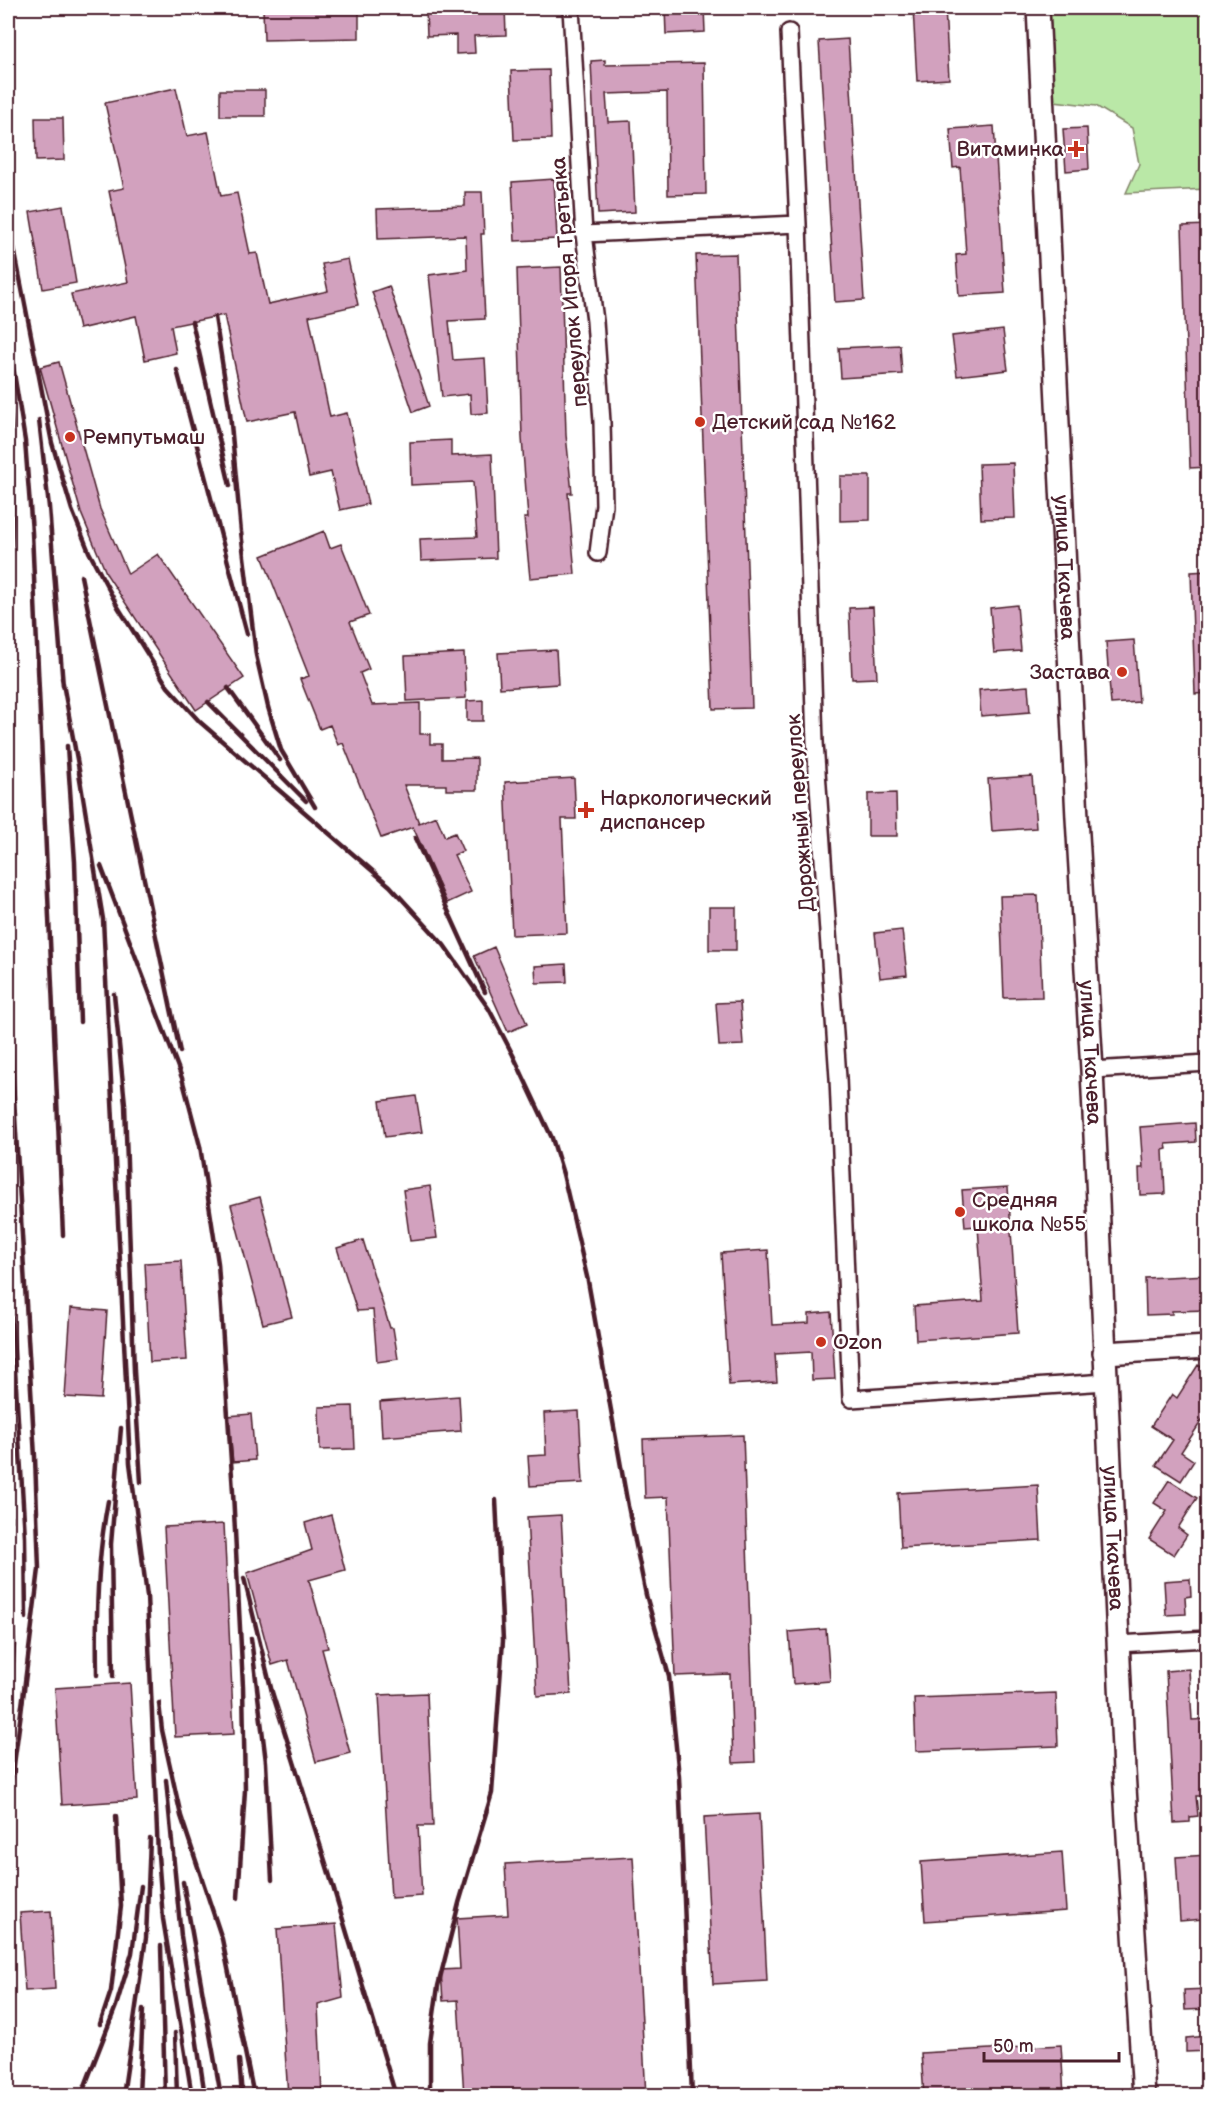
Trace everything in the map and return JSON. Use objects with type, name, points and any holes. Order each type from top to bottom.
[{"type":"street","name":"переулок Игоря Третьяка","points":[[571,8],[584,234],[595,321],[602,422],[604,505],[598,553]]},
{"type":"street","name":"улица Ткачева","points":[[1038,8],[1076,795],[1092,1070],[1124,1771],[1144,2096]]},
{"type":"street","name":"Дорожный переулок","points":[[789,32],[798,224],[815,742],[838,1078],[851,1399],[1106,1382]]},
{"type":"street","points":[[584,234],[798,224]]},
{"type":"street","points":[[1092,1070],[1208,1063]]},
{"type":"street","points":[[1104,1353],[1208,1347]]},
{"type":"street","points":[[1118,1644],[1208,1639]]},
{"type":"green space","points":[[1050,8],[1207,8],[1207,189],[1126,193],[1139,164],[1132,128],[1096,106],[1054,101]]},
{"type":"building","points":[[263,8],[359,8],[359,38],[264,40]]},
{"type":"building","points":[[426,8],[505,8],[506,35],[474,36],[475,53],[456,54],[456,35],[427,36]]},
{"type":"building","points":[[665,8],[704,8],[705,32],[666,34]]},
{"type":"building","points":[[913,8],[945,8],[949,79],[917,81]]},
{"type":"building","points":[[848,39],[864,300],[835,302],[819,41]]},
{"type":"building","points":[[605,60],[605,65],[704,63],[706,194],[668,195],[667,92],[606,94],[608,122],[631,121],[635,212],[598,214],[591,61]]},
{"type":"building","points":[[549,70],[551,139],[514,140],[511,71]]},
{"type":"building","points":[[176,88],[187,136],[208,132],[221,196],[237,193],[250,254],[257,253],[268,304],[328,291],[322,264],[348,259],[358,305],[309,316],[330,417],[347,413],[368,504],[340,510],[331,472],[309,477],[295,412],[247,422],[224,315],[171,326],[176,353],[145,360],[136,316],[79,329],[71,294],[128,282],[109,191],[124,188],[105,103]]},
{"type":"building","points":[[220,90],[265,90],[265,116],[220,116]]},
{"type":"building","points":[[35,118],[63,118],[64,160],[36,161]]},
{"type":"building","points":[[994,126],[1005,293],[959,296],[956,255],[966,254],[960,167],[953,168],[950,129]]},
{"type":"building","name":"Витаминка","points":[[1087,128],[1089,169],[1066,171],[1063,129]]},
{"type":"building","points":[[554,179],[557,239],[515,241],[512,182]]},
{"type":"building","points":[[465,192],[482,192],[484,234],[481,234],[485,319],[449,321],[453,360],[485,358],[488,413],[471,414],[470,394],[442,397],[429,275],[467,270],[466,236],[378,239],[377,209],[465,206]]},
{"type":"building","points":[[63,206],[76,283],[43,289],[30,212]]},
{"type":"building","points":[[1208,225],[1208,467],[1190,468],[1182,226]]},
{"type":"building","points":[[736,254],[752,708],[713,709],[696,255]]},
{"type":"building","points":[[561,267],[566,435],[572,493],[568,493],[575,574],[530,578],[524,518],[528,518],[522,438],[517,269]]},
{"type":"building","points":[[389,286],[429,406],[413,412],[372,292]]},
{"type":"building","points":[[1003,330],[1008,370],[957,376],[952,336]]},
{"type":"building","points":[[900,345],[902,374],[841,378],[839,348]]},
{"type":"building","points":[[59,362],[100,509],[128,574],[158,554],[244,678],[196,710],[107,575],[81,513],[40,367]]},
{"type":"building","points":[[451,440],[451,456],[492,454],[496,558],[421,561],[420,539],[477,537],[473,482],[411,485],[410,442]]},
{"type":"building","points":[[1013,463],[1015,518],[981,519],[979,464]]},
{"type":"building","points":[[840,476],[870,476],[870,520],[840,521]]},
{"type":"building","points":[[324,531],[330,548],[341,544],[369,615],[350,622],[369,669],[360,673],[372,705],[420,703],[420,734],[430,734],[430,744],[442,744],[442,759],[477,758],[477,790],[446,790],[446,785],[404,785],[419,823],[436,816],[445,837],[455,833],[463,851],[454,855],[471,892],[447,903],[413,827],[381,838],[343,743],[338,745],[330,725],[320,729],[300,679],[309,676],[262,556]]},
{"type":"building","points":[[1208,571],[1208,693],[1195,694],[1191,572]]},
{"type":"building","points":[[1017,605],[1021,651],[994,653],[990,608]]},
{"type":"building","points":[[873,607],[877,678],[852,679],[849,608]]},
{"type":"building","name":"Застава","points":[[1134,640],[1139,702],[1111,704],[1106,642]]},
{"type":"building","points":[[556,650],[558,684],[500,688],[498,653]]},
{"type":"building","points":[[464,653],[466,698],[407,701],[405,656]]},
{"type":"building","points":[[1028,686],[1030,712],[981,716],[979,690]]},
{"type":"building","points":[[483,700],[483,721],[467,721],[467,701]]},
{"type":"building","points":[[1032,776],[1036,828],[992,831],[988,779]]},
{"type":"building","points":[[574,778],[576,819],[562,819],[567,933],[512,935],[505,782]]},
{"type":"building","points":[[896,793],[897,836],[868,836],[868,794]]},
{"type":"building","points":[[1038,895],[1042,997],[1004,998],[1000,896]]},
{"type":"building","points":[[709,907],[736,907],[736,950],[709,950]]},
{"type":"building","points":[[902,930],[907,975],[880,978],[875,933]]},
{"type":"building","points":[[494,947],[527,1024],[508,1032],[474,956]]},
{"type":"building","points":[[566,964],[567,982],[536,983],[535,966]]},
{"type":"building","points":[[740,1002],[743,1045],[719,1046],[716,1003]]},
{"type":"building","points":[[416,1096],[422,1132],[385,1137],[380,1101]]},
{"type":"building","points":[[1195,1123],[1196,1142],[1166,1144],[1167,1149],[1163,1150],[1165,1194],[1140,1195],[1139,1168],[1143,1168],[1140,1127]]},
{"type":"building","points":[[430,1186],[437,1238],[410,1241],[403,1190]]},
{"type":"building","points":[[1008,1187],[1018,1333],[916,1340],[914,1306],[983,1301],[978,1226],[965,1227],[962,1190]]},
{"type":"building","points":[[260,1197],[292,1317],[263,1324],[231,1205]]},
{"type":"building","points":[[363,1240],[390,1328],[393,1328],[398,1359],[377,1362],[373,1310],[357,1311],[337,1248]]},
{"type":"building","points":[[768,1250],[772,1325],[809,1323],[809,1314],[831,1312],[835,1379],[812,1380],[811,1352],[775,1354],[777,1382],[729,1385],[721,1253]]},
{"type":"building","points":[[181,1261],[187,1360],[150,1362],[145,1263]]},
{"type":"building","points":[[1208,1275],[1208,1310],[1172,1311],[1172,1314],[1146,1315],[1145,1278]]},
{"type":"building","points":[[71,1308],[107,1311],[101,1399],[65,1397]]},
{"type":"building","points":[[1198,1365],[1208,1371],[1208,1411],[1181,1452],[1194,1461],[1181,1481],[1156,1465],[1173,1440],[1151,1426],[1172,1394],[1177,1398]]},
{"type":"building","points":[[459,1396],[461,1431],[382,1437],[380,1402]]},
{"type":"building","points":[[353,1406],[355,1449],[320,1450],[319,1407]]},
{"type":"building","points":[[579,1411],[583,1483],[530,1486],[528,1456],[546,1455],[544,1413]]},
{"type":"building","points":[[251,1414],[255,1460],[233,1462],[228,1416]]},
{"type":"building","points":[[743,1435],[755,1762],[733,1763],[730,1674],[675,1676],[668,1497],[645,1498],[643,1439]]},
{"type":"building","points":[[1169,1480],[1197,1498],[1178,1528],[1187,1535],[1174,1555],[1149,1539],[1167,1511],[1154,1503]]},
{"type":"building","points":[[1038,1485],[1041,1540],[901,1548],[898,1493]]},
{"type":"building","points":[[331,1515],[345,1570],[309,1580],[328,1648],[322,1649],[350,1753],[316,1762],[288,1660],[272,1665],[247,1573],[312,1550],[305,1523]]},
{"type":"building","points":[[561,1515],[571,1694],[537,1696],[527,1517]]},
{"type":"building","points":[[224,1524],[234,1734],[175,1737],[164,1527]]},
{"type":"building","points":[[1190,1579],[1191,1596],[1185,1597],[1186,1614],[1166,1615],[1164,1581]]},
{"type":"building","points":[[826,1629],[830,1681],[793,1684],[789,1632]]},
{"type":"building","points":[[1189,1669],[1192,1720],[1208,1719],[1208,1796],[1196,1796],[1198,1816],[1190,1817],[1190,1822],[1174,1823],[1166,1671]]},
{"type":"building","points":[[130,1683],[137,1800],[62,1805],[55,1688]]},
{"type":"building","points":[[427,1693],[433,1826],[418,1826],[422,1896],[391,1898],[379,1695]]},
{"type":"building","points":[[1056,1693],[1058,1746],[916,1751],[914,1698]]},
{"type":"building","points":[[759,1814],[767,1981],[713,1984],[704,1817]]},
{"type":"building","points":[[1062,1852],[1066,1911],[925,1921],[921,1862]]},
{"type":"building","points":[[1208,1855],[1208,1872],[1201,1872],[1203,1919],[1180,1921],[1176,1857]]},
{"type":"building","points":[[633,1857],[646,2096],[464,2096],[458,2000],[443,2001],[441,1970],[460,1969],[457,1918],[508,1915],[505,1864]]},
{"type":"building","points":[[51,1911],[55,1989],[25,1991],[20,1913]]},
{"type":"building","points":[[336,1924],[343,1998],[318,2005],[322,2096],[288,2096],[277,1929]]},
{"type":"building","points":[[1208,1989],[1208,2009],[1185,2010],[1184,1990]]},
{"type":"building","points":[[1208,2036],[1208,2051],[1186,2052],[1186,2038]]},
{"type":"building","points":[[1061,2045],[1064,2096],[924,2096],[921,2053]]},
{"type":"railway","points":[[8,217],[52,443],[72,510],[89,552],[118,607],[168,687],[200,722],[390,886],[444,945],[489,1009],[552,1138],[563,1174],[588,1281],[646,1595],[669,1676],[679,1777],[692,2096]]},
{"type":"railway","points":[[215,317],[230,413],[256,655],[281,750],[315,807]]},
{"type":"railway","points":[[192,322],[230,486]]},
{"type":"railway","points":[[8,335],[25,441],[32,532],[63,1235]]},
{"type":"railway","points":[[177,370],[247,634]]},
{"type":"railway","points":[[8,618],[13,477],[9,393]]},
{"type":"railway","points":[[39,420],[49,507],[63,686]]},
{"type":"railway","points":[[81,576],[180,1052]]},
{"type":"railway","points":[[62,678],[81,781]]},
{"type":"railway","points":[[228,688],[280,760]]},
{"type":"railway","points":[[208,702],[306,801]]},
{"type":"railway","points":[[67,746],[75,862],[80,1022]]},
{"type":"railway","points":[[79,773],[103,919],[130,1463],[147,1596],[158,1855],[163,1919],[192,2096]]},
{"type":"railway","points":[[415,838],[485,992]]},
{"type":"railway","points":[[101,866],[182,1078],[200,1146],[218,1263],[243,1686],[245,1790],[238,1898]]},
{"type":"railway","points":[[8,925],[13,1081],[35,1457],[39,1569],[21,1714]]},
{"type":"railway","points":[[114,994],[125,1104],[134,1371],[141,1482]]},
{"type":"railway","points":[[8,1252],[25,1537],[26,1618]]},
{"type":"railway","points":[[113,1676],[111,1544],[121,1428]]},
{"type":"railway","points":[[8,1473],[14,1644],[8,1739]]},
{"type":"railway","points":[[430,2096],[430,2043],[438,1986],[459,1903],[492,1793],[503,1640],[496,1500]]},
{"type":"railway","points":[[97,1675],[98,1588],[108,1501]]},
{"type":"railway","points":[[244,1578],[272,1692],[396,2096]]},
{"type":"railway","points":[[251,1638],[266,1762],[272,1880]]},
{"type":"railway","points":[[159,1703],[162,1730],[181,1816],[222,1939],[254,2096]]},
{"type":"railway","points":[[8,1809],[22,1705]]},
{"type":"railway","points":[[166,1780],[181,1936],[205,2096]]},
{"type":"railway","points":[[100,2024],[111,1991],[121,1906],[116,1816]]},
{"type":"railway","points":[[123,2096],[146,1938],[150,1839]]},
{"type":"railway","points":[[183,1882],[221,2096]]},
{"type":"railway","points":[[81,2096],[116,2006],[132,1953],[141,1886]]},
{"type":"railway","points":[[161,1946],[165,2096]]},
{"type":"railway","points":[[139,2096],[143,2009]]},
{"type":"railway","points":[[175,2033],[177,2096]]},
{"type":"railway","points":[[8,2054],[10,2096]]},
{"type":"railway","points":[[239,2060],[242,2096]]},
{"type":"place","name":"Витаминка","points":[[1076,149]]},
{"type":"place","name":"Детский сад №162","points":[[700,422]]},
{"type":"place","name":"Ремпутьмаш","points":[[70,437]]},
{"type":"place","name":"Застава","points":[[1122,672]]},
{"type":"place","name":"Наркологический диспансер","points":[[586,810]]},
{"type":"place","name":"Средняя школа №55","points":[[960,1212]]},
{"type":"place","name":"Ozon","points":[[821,1342]]}]
